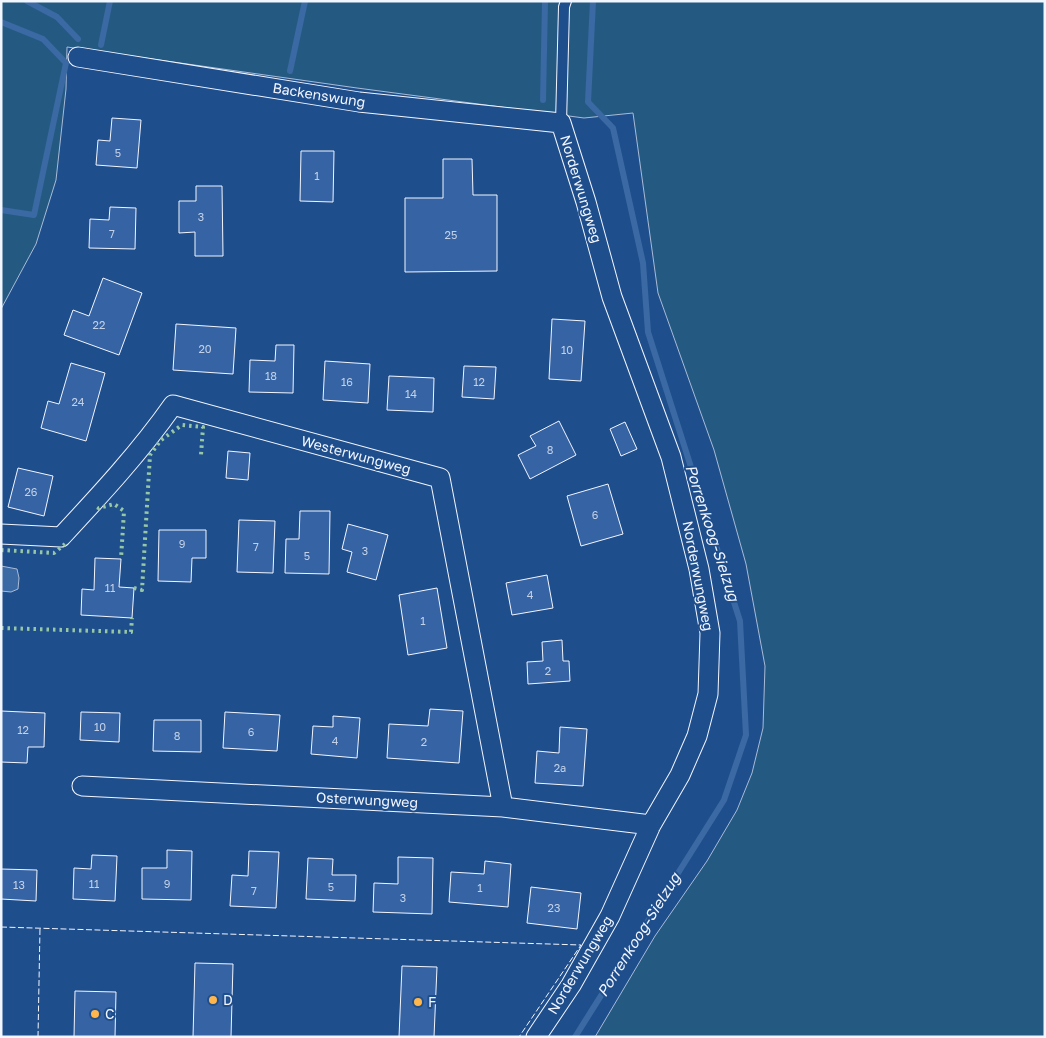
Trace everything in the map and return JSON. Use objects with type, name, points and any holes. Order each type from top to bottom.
[{"type":"street","name":"Backenswung","points":[[78,57],[359,102],[561,123]]},
{"type":"street","name":"Norderwungweg","points":[[536,1037],[571,984],[610,916],[651,825],[680,775],[697,736],[708,694],[710,633],[699,569],[671,457],[612,297],[586,202],[561,123]]},
{"type":"street","name":"Westerwungweg","points":[[1,534],[61,537],[118,475],[160,424],[173,405],[440,478],[504,807]]},
{"type":"street","name":"Osterwungweg","points":[[82,786],[504,807],[651,825]]},
{"type":"lane","points":[[561,123],[564,7],[566,1]]},
{"type":"shaded area","points":[[1,1],[1045,1],[1045,1037],[595,1037],[655,936],[707,861],[737,810],[752,773],[763,728],[765,666],[746,564],[714,450],[658,293],[633,113],[584,118],[67,47],[66,89],[56,180],[36,244],[1,309]]},
{"type":"shaded area","points":[[1,566],[17,569],[19,578],[18,589],[11,592],[1,591]]},
{"type":"building","points":[[112,118],[141,120],[137,168],[96,165],[98,140],[110,141]]},
{"type":"building","points":[[301,151],[334,151],[333,202],[300,201]]},
{"type":"building","points":[[443,159],[472,159],[473,195],[497,195],[497,271],[405,272],[405,198],[443,198]]},
{"type":"building","points":[[196,186],[222,186],[223,256],[195,256],[195,232],[179,233],[179,201],[196,201]]},
{"type":"building","points":[[110,207],[136,208],[135,249],[89,248],[90,219],[109,220]]},
{"type":"building","points":[[103,278],[142,293],[119,355],[64,335],[73,310],[89,316]]},
{"type":"building","points":[[552,319],[585,321],[581,381],[549,379]]},
{"type":"building","points":[[176,324],[236,328],[233,374],[173,370]]},
{"type":"building","points":[[276,345],[294,345],[293,393],[249,392],[250,360],[275,361]]},
{"type":"building","points":[[325,361],[370,364],[368,403],[323,400]]},
{"type":"building","points":[[71,363],[105,373],[86,441],[41,428],[48,401],[59,404]]},
{"type":"building","points":[[464,366],[496,367],[494,399],[462,397]]},
{"type":"building","points":[[389,376],[434,378],[433,412],[387,410]]},
{"type":"building","points":[[559,421],[576,455],[530,479],[518,455],[536,446],[530,436]]},
{"type":"building","points":[[625,422],[637,449],[621,456],[610,429]]},
{"type":"building","points":[[228,451],[250,453],[248,480],[226,478]]},
{"type":"building","points":[[18,468],[53,476],[44,516],[8,507]]},
{"type":"building","points":[[608,484],[623,534],[581,546],[567,496]]},
{"type":"building","points":[[300,511],[330,511],[329,574],[285,573],[286,539],[299,539]]},
{"type":"building","points":[[239,520],[275,521],[273,573],[237,572]]},
{"type":"building","points":[[348,524],[388,535],[376,580],[347,572],[352,552],[342,549]]},
{"type":"building","points":[[159,530],[206,530],[206,558],[192,558],[191,582],[158,581]]},
{"type":"building","points":[[95,558],[121,559],[119,587],[134,588],[132,618],[81,615],[82,589],[94,590]]},
{"type":"building","points":[[547,575],[553,608],[512,615],[506,583]]},
{"type":"building","points":[[437,588],[447,648],[408,655],[399,595]]},
{"type":"building","points":[[562,640],[563,661],[569,661],[570,681],[528,684],[527,662],[543,661],[542,642]]},
{"type":"building","points":[[430,709],[463,711],[459,763],[387,758],[389,724],[428,726]]},
{"type":"building","points":[[1,711],[45,713],[44,747],[28,747],[27,763],[1,762]]},
{"type":"building","points":[[81,712],[120,713],[119,742],[80,740]]},
{"type":"building","points":[[225,712],[280,715],[277,751],[223,748]]},
{"type":"building","points":[[333,716],[360,718],[357,758],[311,754],[313,726],[333,727]]},
{"type":"building","points":[[154,720],[201,720],[201,752],[153,751]]},
{"type":"building","points":[[560,727],[587,729],[583,786],[535,783],[537,751],[559,753]]},
{"type":"building","points":[[167,850],[192,851],[191,900],[142,899],[142,868],[167,868]]},
{"type":"building","points":[[249,851],[279,852],[276,908],[230,906],[232,875],[248,876]]},
{"type":"building","points":[[92,855],[117,856],[115,901],[73,899],[74,868],[91,869]]},
{"type":"building","points":[[398,857],[433,858],[432,914],[373,912],[374,883],[398,884]]},
{"type":"building","points":[[308,858],[333,859],[332,875],[356,875],[355,901],[306,899]]},
{"type":"building","points":[[485,861],[511,864],[508,907],[449,902],[451,872],[484,874]]},
{"type":"building","points":[[1,869],[37,870],[36,901],[1,899]]},
{"type":"building","points":[[531,887],[581,893],[577,929],[527,923]]},
{"type":"building","name":"D","points":[[195,963],[233,964],[231,1037],[193,1037]]},
{"type":"building","name":"F","points":[[402,966],[437,967],[434,1037],[399,1037]]},
{"type":"building","name":"C","points":[[75,991],[116,992],[115,1037],[74,1037]]},
{"type":"waterway","points":[[27,1],[57,17],[78,39]]},
{"type":"waterway","points":[[101,45],[110,1]]},
{"type":"waterway","points":[[290,71],[305,1]]},
{"type":"waterway","points":[[543,100],[545,1]]},
{"type":"waterway","name":"Porrenkoog-Sielzug","points":[[575,1037],[724,800],[746,735],[740,621],[648,332],[643,263],[613,128],[588,102],[593,1]]},
{"type":"waterway","points":[[1,22],[43,39],[66,63],[34,215],[1,210]]},
{"type":"hedge","points":[[134,588],[142,590],[150,455],[161,440],[182,425],[203,427],[201,455]]},
{"type":"hedge","points":[[98,510],[99,508],[114,504],[124,511],[121,559]]},
{"type":"hedge","points":[[1,550],[54,553],[65,544]]},
{"type":"hedge","points":[[1,628],[131,632],[132,618]]},
{"type":"fence","points":[[1,927],[581,945],[519,1037]]},
{"type":"fence","points":[[38,1037],[40,928]]},
{"type":"place","name":"D","points":[[213,1000]]},
{"type":"place","name":"F","points":[[418,1002]]},
{"type":"place","name":"C","points":[[95,1014]]}]
